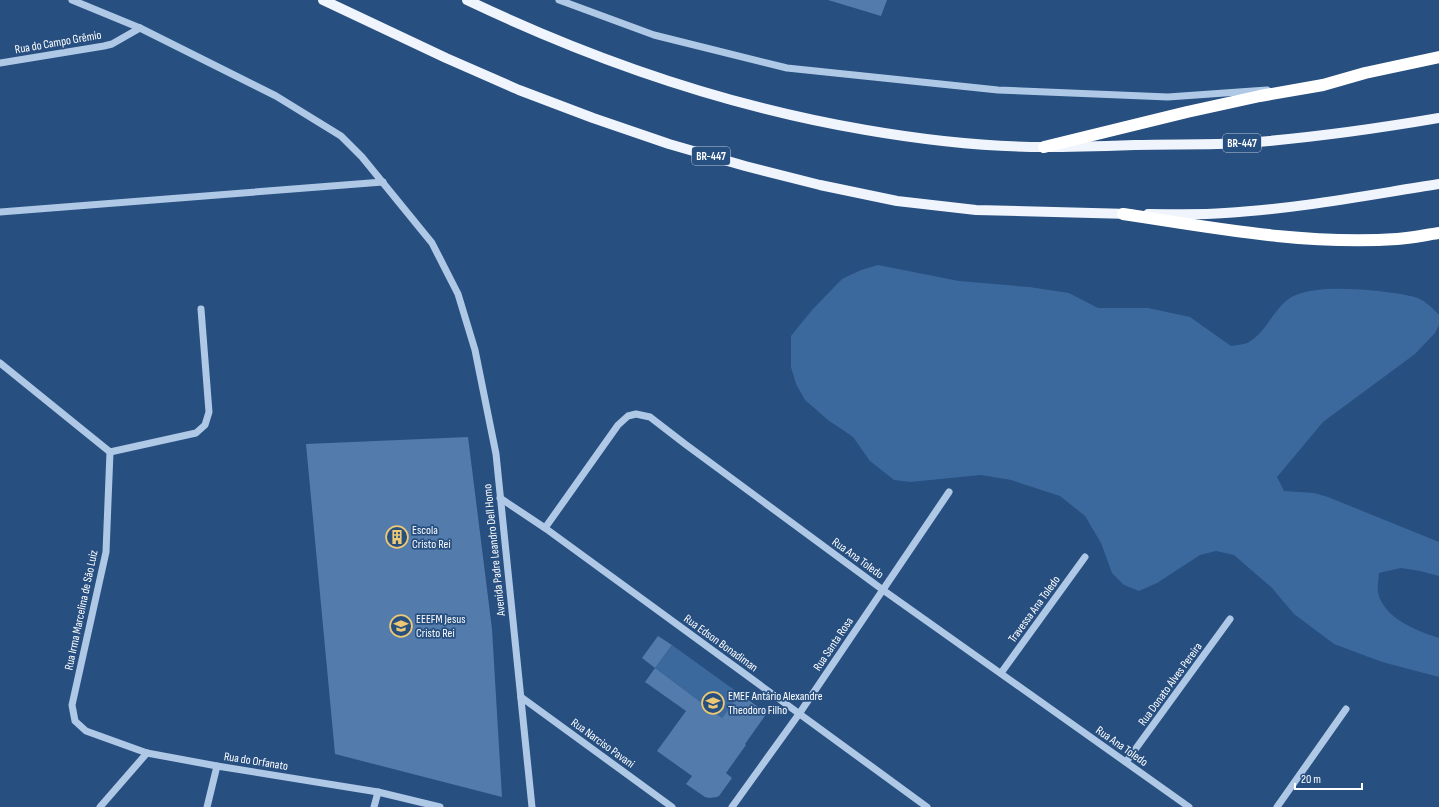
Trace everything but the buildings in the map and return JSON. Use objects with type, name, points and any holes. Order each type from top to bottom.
[{"type":"highway","points":[[1044,147],[1187,112],[1260,96],[1323,85],[1365,73],[1439,57]]},
{"type":"highway","points":[[1123,214],[1254,234],[1301,239],[1398,239],[1439,233]]},
{"type":"main road","name":"BR-447","points":[[323,0],[446,58],[519,90],[593,118],[668,144],[745,166],[820,185],[897,201],[976,210],[1123,214],[1224,213],[1340,200],[1439,184]]},
{"type":"main road","name":"BR-447","points":[[467,0],[558,41],[623,66],[689,88],[756,107],[859,129],[922,138],[977,144],[1044,147],[1244,143],[1387,127],[1439,118]]},
{"type":"street","name":"Avenida Padre Leandro Dell Homo","points":[[72,0],[140,28],[276,96],[341,136],[362,156],[432,243],[458,294],[475,350],[496,454],[532,807]]},
{"type":"street","points":[[559,0],[654,35],[787,68],[998,90],[1168,97],[1323,85]]},
{"type":"street","name":"Rua do Campo Grêmio","points":[[0,63],[108,45],[140,28]]},
{"type":"street","points":[[0,212],[383,182]]},
{"type":"street","points":[[0,363],[110,452],[196,433],[205,425],[209,412],[201,309]]},
{"type":"street","name":"Rua Ana Toledo","points":[[545,528],[618,425],[628,416],[636,414],[650,417],[684,444],[883,590],[1190,807]]},
{"type":"street","name":"Rua Irma Marcelina de São Luiz","points":[[75,721],[72,705],[106,552],[110,452]]},
{"type":"street","name":"Rua Santa Rosa","points":[[732,807],[799,714],[949,492]]},
{"type":"street","name":"Rua Edson Bonadiman","points":[[500,498],[545,528],[927,807]]},
{"type":"street","name":"Travessa Ana Toledo","points":[[1001,673],[1085,557]]},
{"type":"street","name":"Rua Donato Alves Pereira","points":[[1126,762],[1230,620]]},
{"type":"street","name":"Rua Narciso Pavani","points":[[521,698],[672,807]]},
{"type":"street","points":[[1277,807],[1346,709]]},
{"type":"street","name":"Rua do Orfanato","points":[[75,721],[86,731],[147,753],[378,792],[440,807]]},
{"type":"street","points":[[100,807],[147,753]]},
{"type":"street","points":[[207,807],[217,766]]},
{"type":"street","points":[[374,807],[378,792]]},
{"type":"shaded area","points":[[878,265],[959,281],[1029,287],[1069,293],[1098,308],[1148,308],[1190,317],[1231,346],[1245,344],[1255,338],[1286,301],[1296,295],[1309,291],[1324,289],[1357,289],[1400,294],[1418,298],[1427,303],[1439,315],[1439,325],[1435,333],[1415,354],[1323,422],[1277,477],[1284,491],[1314,493],[1328,497],[1439,542],[1439,576],[1401,568],[1379,573],[1378,592],[1381,601],[1394,616],[1421,632],[1439,638],[1439,677],[1382,662],[1334,644],[1294,614],[1272,588],[1234,555],[1216,551],[1200,555],[1157,583],[1139,591],[1124,585],[1112,573],[1101,543],[1085,516],[1060,496],[1011,480],[981,475],[910,482],[894,480],[870,461],[853,437],[828,420],[805,400],[796,384],[791,367],[791,336],[812,310],[842,279],[861,270]]},
{"type":"shaded area","points":[[672,645],[740,694],[722,718],[655,668]]},
{"type":"place","name":"Escola Cristo Rei","points":[[397,537]]},
{"type":"place","name":"EEEFM Jesus Cristo Rei","points":[[401,626]]},
{"type":"place","name":"EMEF Antário Alexandre Theodoro Filho","points":[[713,703]]}]
